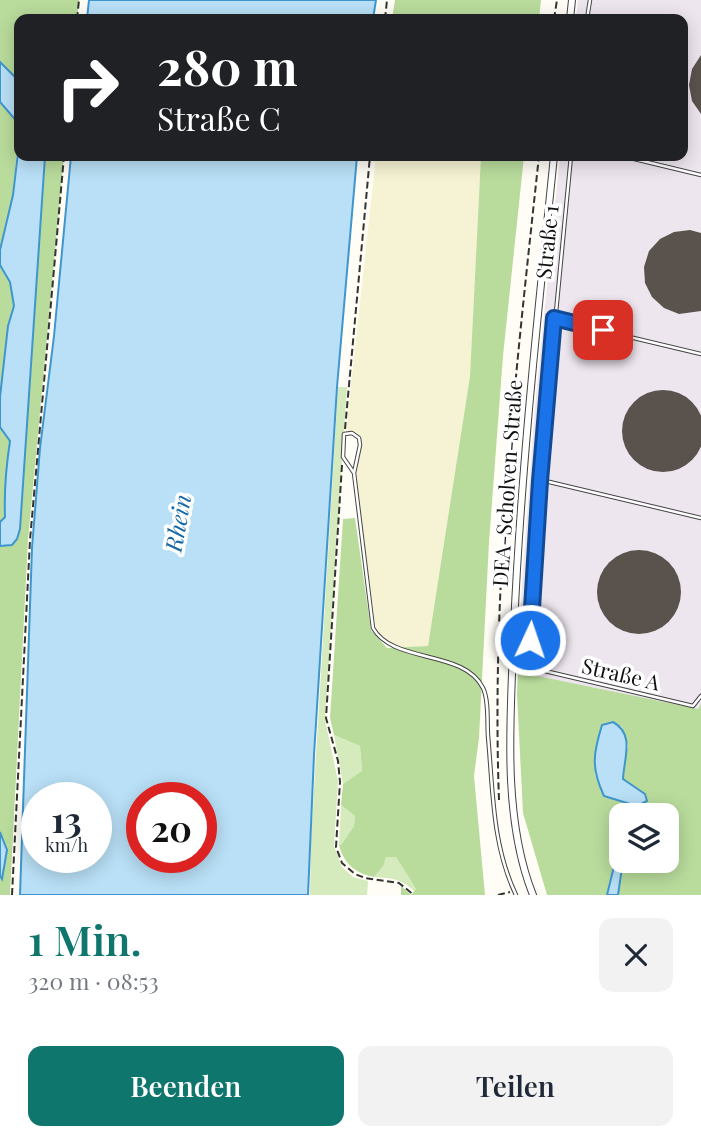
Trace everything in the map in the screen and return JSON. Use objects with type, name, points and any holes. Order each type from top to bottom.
[{"type":"street","name":"DEA-Scholven-Straße","points":[[533,895],[518,841],[513,804],[512,690],[525,447],[554,161]]},
{"type":"lane","name":"Straße 1","points":[[528,667],[540,480],[570,161]]},
{"type":"lane","points":[[643,161],[701,175]]},
{"type":"lane","points":[[554,318],[701,354]]},
{"type":"lane","points":[[354,473],[342,457],[344,434],[352,433],[359,438],[360,446],[354,473],[373,628],[379,639],[390,646],[431,656],[468,672],[484,690],[495,829],[512,893]]},
{"type":"lane","points":[[540,480],[701,519]]},
{"type":"lane","name":"Straße A","points":[[528,667],[693,706],[701,696]]},
{"type":"path","points":[[12,895],[30,540],[64,161]]},
{"type":"path","points":[[344,434],[370,161]]},
{"type":"path","points":[[499,799],[496,682],[510,448],[539,161]]},
{"type":"path","points":[[342,457],[326,718],[338,761],[340,782],[336,847],[342,863],[355,874],[399,883],[414,895]]},
{"type":"path","points":[[498,895],[512,893]]},
{"type":"shaded area","points":[[578,0],[701,0],[701,742],[517,694],[535,407],[560,161],[688,161],[688,14],[577,14]]},
{"type":"shaded area","points":[[375,161],[481,161],[470,376],[428,646],[399,648],[384,640],[376,628],[356,473],[361,439],[352,431],[346,431]]},
{"type":"green space","points":[[0,0],[79,0],[78,14],[14,14],[14,76],[0,62]]},
{"type":"green space","points":[[395,0],[541,0],[540,14],[393,14]]},
{"type":"green space","points":[[0,102],[14,118],[16,161],[13,195],[0,250]]},
{"type":"green space","points":[[45,161],[64,161],[28,540],[10,895],[0,895],[0,876],[1,878],[7,850],[0,832],[0,546],[12,545],[20,529]]},
{"type":"green space","points":[[481,161],[523,161],[503,356],[489,542],[479,738],[474,776],[485,895],[411,895],[416,889],[396,857],[386,857],[374,877],[351,867],[339,845],[354,826],[355,816],[341,805],[343,784],[362,771],[360,746],[334,735],[330,718],[343,519],[355,518],[371,630],[387,648],[428,646],[470,376]]},
{"type":"green space","points":[[0,265],[10,282],[14,306],[8,326],[0,397]]},
{"type":"green space","points":[[338,387],[347,387],[325,720],[338,781],[334,846],[342,867],[353,877],[368,881],[367,895],[310,895]]},
{"type":"green space","points":[[0,427],[10,441],[5,517],[0,522]]},
{"type":"green space","points":[[518,672],[698,709],[701,704],[701,895],[547,895],[523,813]],"holes":[[[614,722],[622,727],[628,746],[623,779],[645,794],[596,778],[596,752],[602,725]]]},
{"type":"green space","points":[[334,735],[360,746],[362,772],[343,784]]},
{"type":"green space","points":[[341,805],[355,816],[354,826],[339,845]]},
{"type":"green space","points":[[386,857],[396,857],[416,889],[415,892],[396,880],[374,877]]},
{"type":"green space","points":[[401,886],[411,895],[401,895]]},
{"type":"water","points":[[89,0],[376,0],[374,14],[88,14]]},
{"type":"water","points":[[0,62],[14,76],[14,118],[0,102]]},
{"type":"water","points":[[17,161],[45,161],[20,529],[12,545],[0,546],[0,522],[5,517],[10,441],[0,427],[0,397],[8,326],[14,306],[10,282],[0,265],[0,250],[13,195]]},
{"type":"water","name":"Rhein","points":[[71,161],[357,161],[337,387],[308,895],[20,895],[21,866],[21,873],[112,873],[112,782],[24,782],[32,548]]},
{"type":"water","points":[[613,722],[624,733],[627,747],[623,779],[645,794],[647,801],[627,803],[604,796],[595,769],[595,753],[602,725]]},
{"type":"water","points":[[0,832],[7,850],[2,879],[0,876]]},
{"type":"water","points":[[612,873],[621,873],[618,895],[607,895]]},
{"type":"building","points":[[701,55],[701,114],[692,101],[689,85],[692,69]]},
{"type":"building","points":[[690,230],[701,233],[701,311],[679,314],[664,308],[652,297],[645,283],[644,267],[649,251],[660,239],[674,232]]},
{"type":"building","points":[[655,390],[679,393],[692,402],[701,415],[701,447],[686,465],[671,472],[655,472],[640,465],[629,454],[622,439],[622,423],[629,408],[640,397]]},
{"type":"building","points":[[639,550],[655,553],[669,562],[678,576],[681,592],[678,608],[669,622],[655,631],[639,634],[623,631],[609,622],[600,608],[597,592],[600,576],[609,562],[623,553]]},
{"type":"route","points":[[530,640],[554,318],[603,330]]}]
